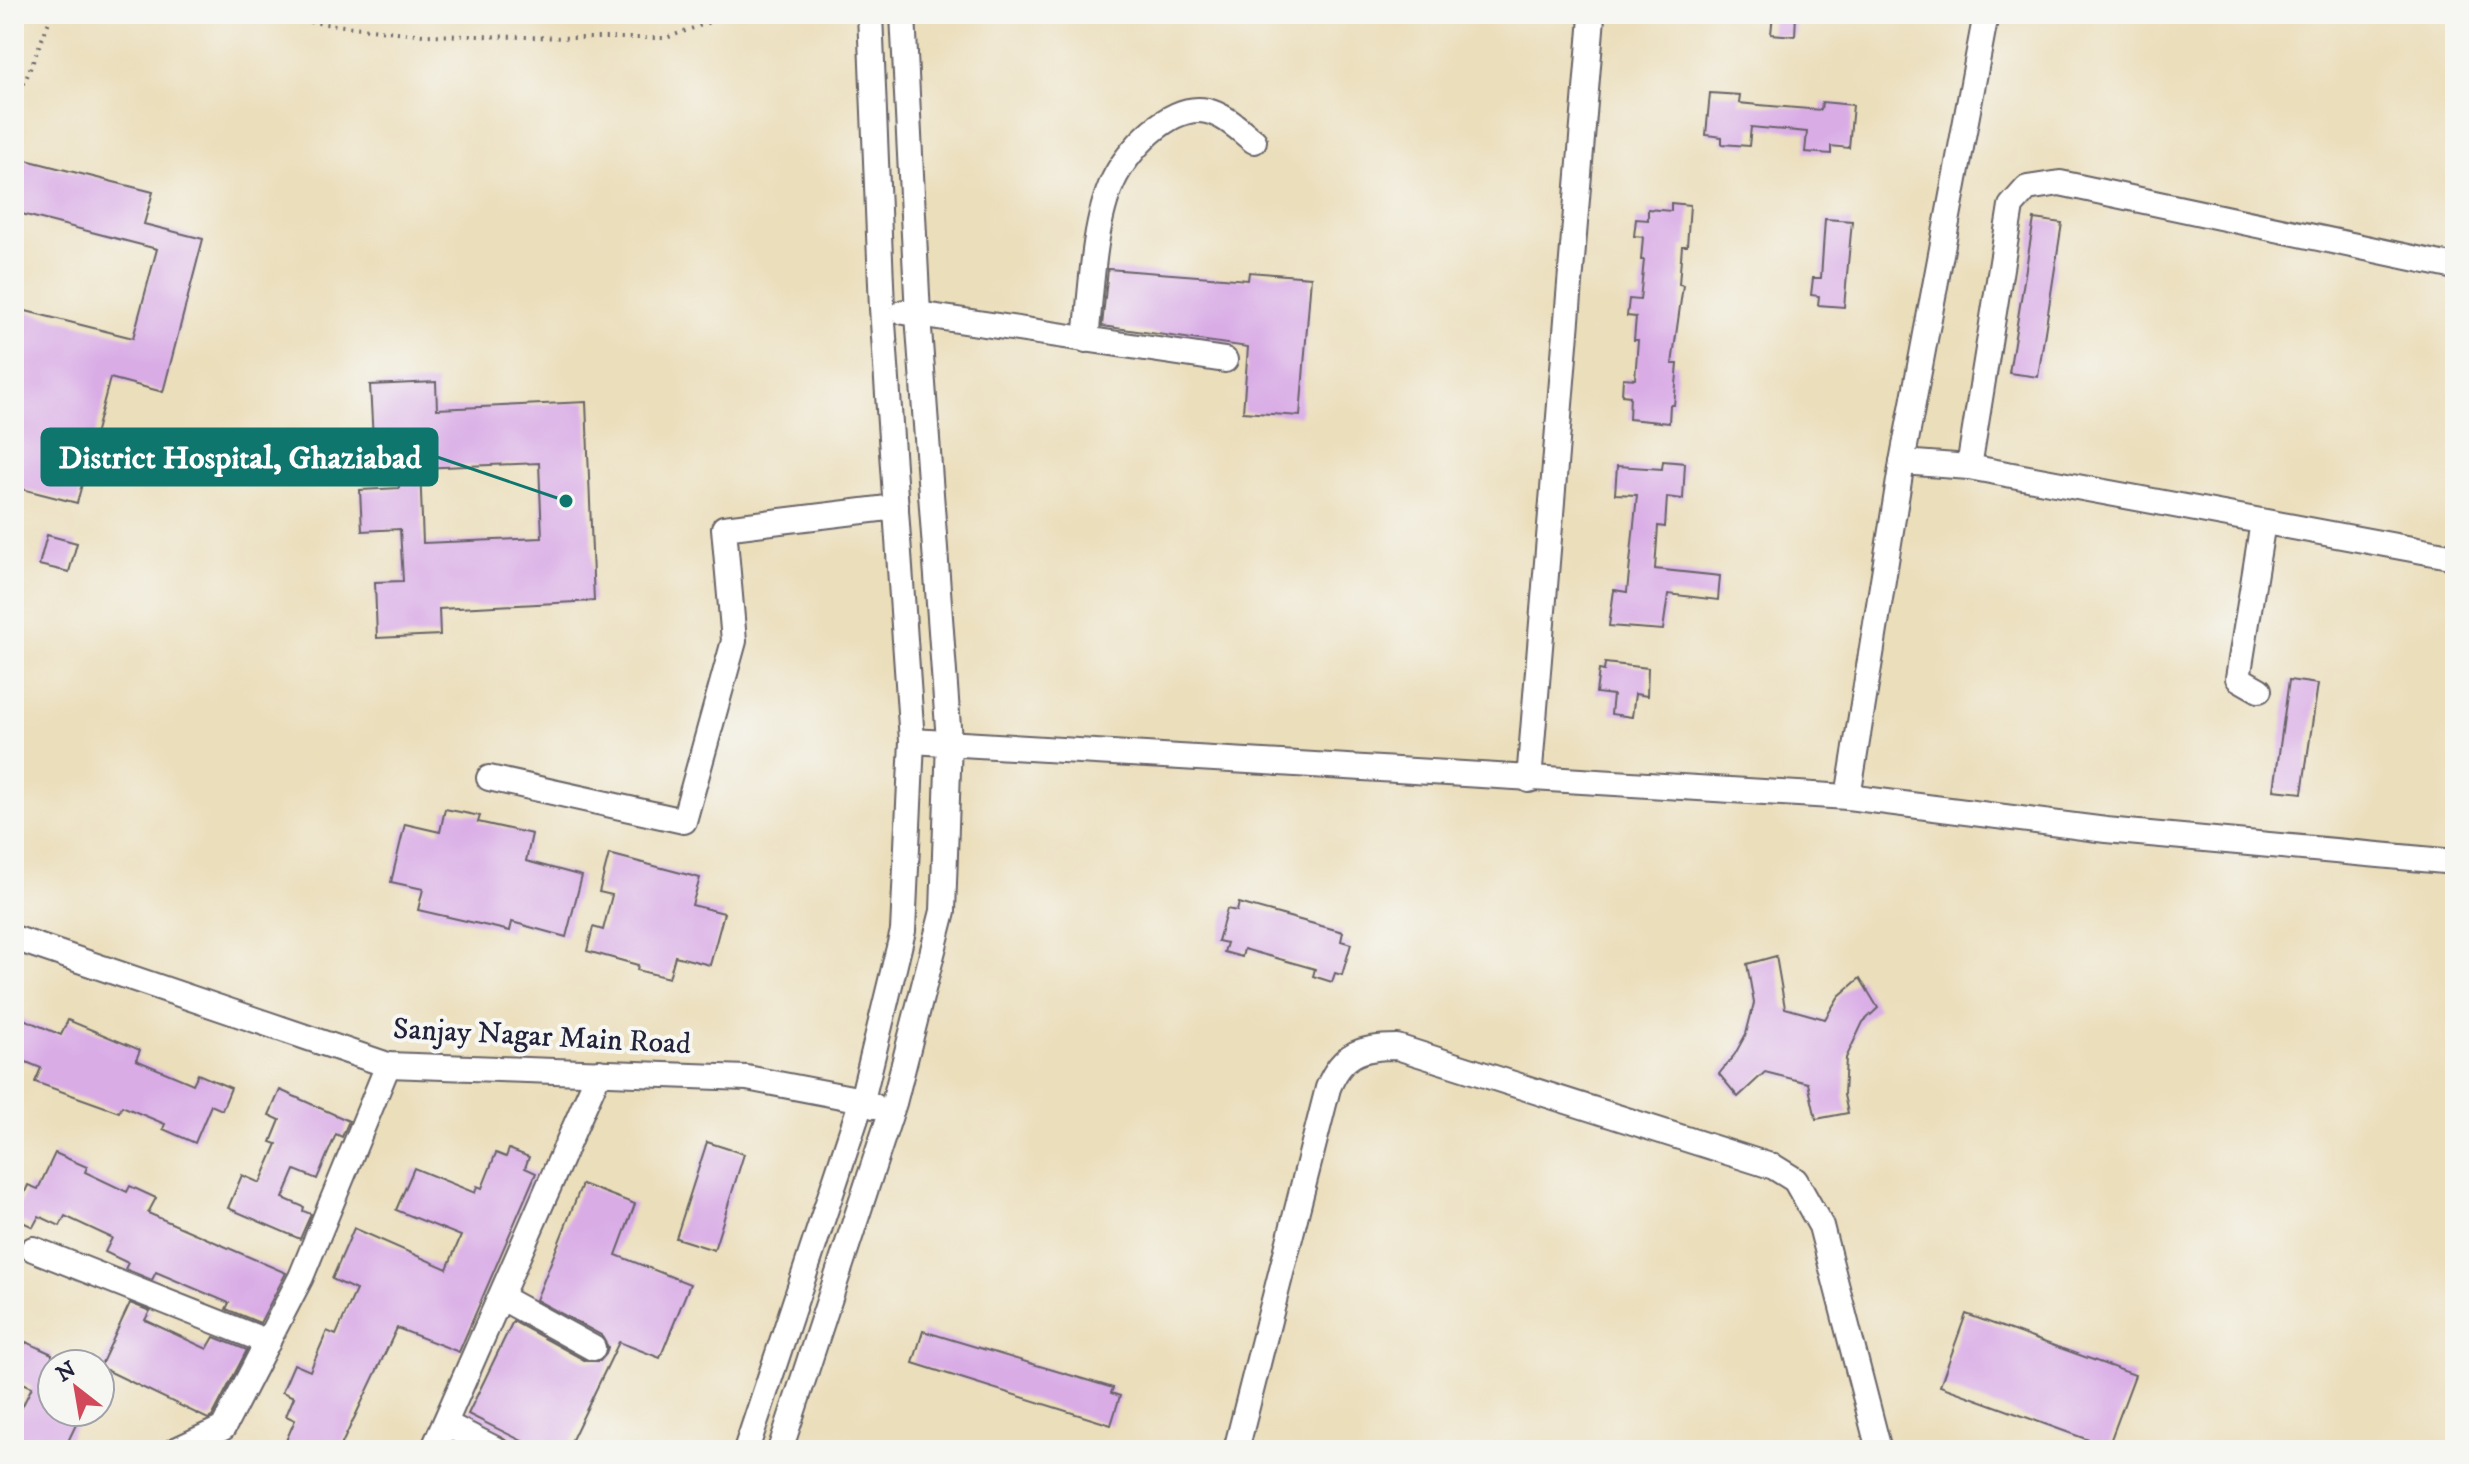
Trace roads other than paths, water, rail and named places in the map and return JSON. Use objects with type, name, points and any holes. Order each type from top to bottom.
[{"type":"street","points":[[746,1450],[862,1100],[903,931],[912,741],[882,308],[870,14]]},
{"type":"street","points":[[780,1450],[891,1113],[943,911],[949,741],[918,315],[903,14]]},
{"type":"street","points":[[1848,797],[1902,462],[1986,14]]},
{"type":"street","points":[[1529,780],[1592,17]]},
{"type":"street","points":[[1086,340],[1097,241],[1113,181],[1147,134],[1174,116],[1206,111],[1231,123],[1254,141]]},
{"type":"street","points":[[1969,467],[2011,206],[2027,188],[2060,183],[2455,267]]},
{"type":"street","points":[[882,308],[1225,360]]},
{"type":"street","points":[[1902,462],[1969,467],[2455,557]]},
{"type":"street","points":[[489,778],[684,821],[734,641],[724,528],[896,507]]},
{"type":"street","points":[[2259,690],[2238,678],[2263,522]]},
{"type":"street","points":[[912,741],[1848,797],[2106,830],[2455,862]]},
{"type":"street","name":"Sanjay Nagar Main Road","points":[[14,938],[388,1065],[747,1078],[862,1100],[891,1113]]},
{"type":"street","points":[[1236,1450],[1328,1088],[1336,1068],[1370,1047],[1397,1047],[1774,1167],[1795,1180],[1821,1226],[1879,1450]]},
{"type":"street","points":[[176,1450],[223,1428],[301,1277],[388,1065]]},
{"type":"street","points":[[433,1450],[599,1072]]},
{"type":"street","points":[[33,1249],[268,1342]]},
{"type":"street","points":[[502,1298],[593,1348]]},
{"type":"street","points":[[446,1424],[497,1450]]},
{"type":"place","name":"District Hospital, Ghaziabad","points":[[566,501]]}]
